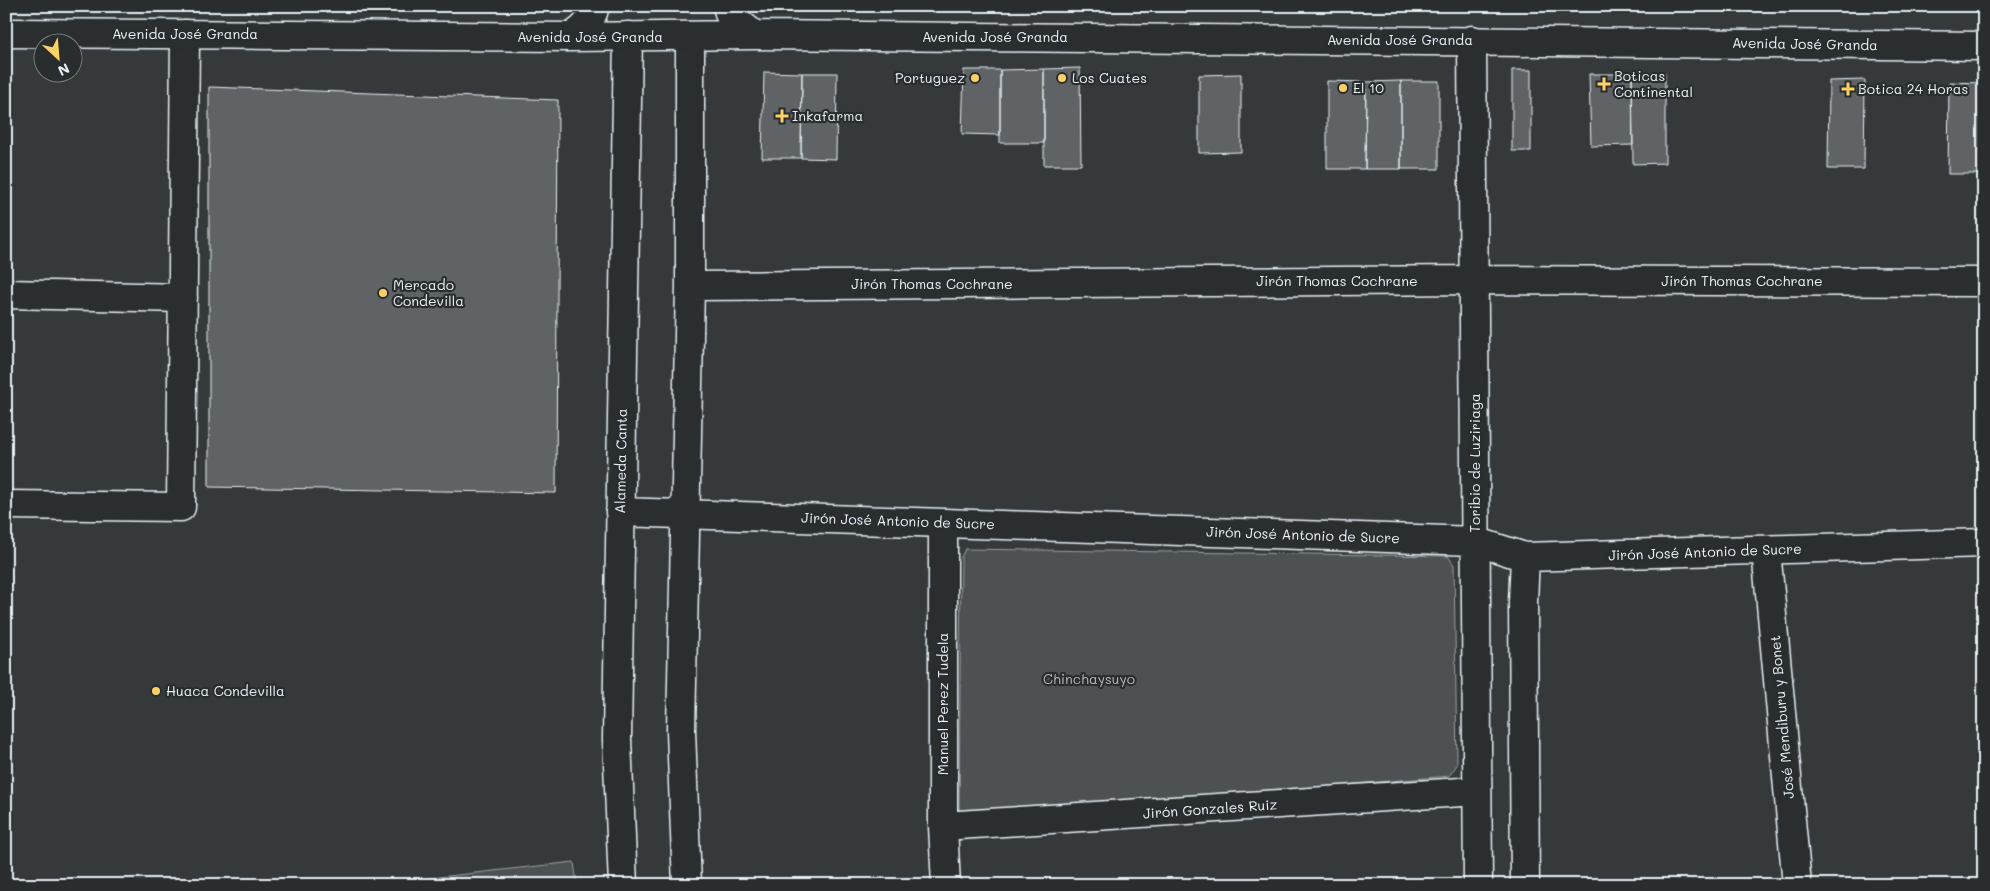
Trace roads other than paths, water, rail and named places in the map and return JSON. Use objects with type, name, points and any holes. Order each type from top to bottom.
[{"type":"street","points":[[571,37],[584,29],[593,16],[595,6]]},
{"type":"street","points":[[726,6],[730,16],[754,35]]},
{"type":"street","name":"Avenida José Granda","points":[[6,33],[571,37],[754,35],[1984,46]]},
{"type":"street","points":[[6,505],[182,507],[185,34]]},
{"type":"street","name":"Alameda Canta","points":[[623,885],[617,739],[628,36]]},
{"type":"street","points":[[687,885],[681,731],[690,286],[690,37]]},
{"type":"street","name":"Toribio de Luziriaga","points":[[1472,40],[1478,885]]},
{"type":"street","name":"Jirón Thomas Cochrane","points":[[690,286],[1474,280],[1984,282]]},
{"type":"street","points":[[6,294],[183,298]]},
{"type":"street","name":"Jirón José Antonio de Sucre","points":[[620,512],[1475,541],[1525,557],[1984,543]]},
{"type":"street","name":"Manuel Perez Tudela","points":[[943,523],[943,826],[946,885]]},
{"type":"street","name":"José Mendiburu y Bonet","points":[[1766,550],[1797,885]]},
{"type":"street","points":[[1525,557],[1523,602],[1525,885]]},
{"type":"street","name":"Jirón Gonzales Ruiz","points":[[943,826],[1477,791]]},
{"type":"place","name":"Portuguez","points":[[975,78]]},
{"type":"place","name":"Los Cuates","points":[[1062,78]]},
{"type":"place","name":"Boticas Continental","points":[[1604,84]]},
{"type":"place","name":"El 10","points":[[1343,88]]},
{"type":"place","name":"Botica 24 Horas","points":[[1848,89]]},
{"type":"place","name":"Inkafarma","points":[[782,116]]},
{"type":"place","name":"Mercado Condevilla","points":[[383,293]]},
{"type":"place","name":"Huaca Condevilla","points":[[156,691]]},
{"type":"park label","name":"Chinchaysuyo","points":[[1089,679]]}]
